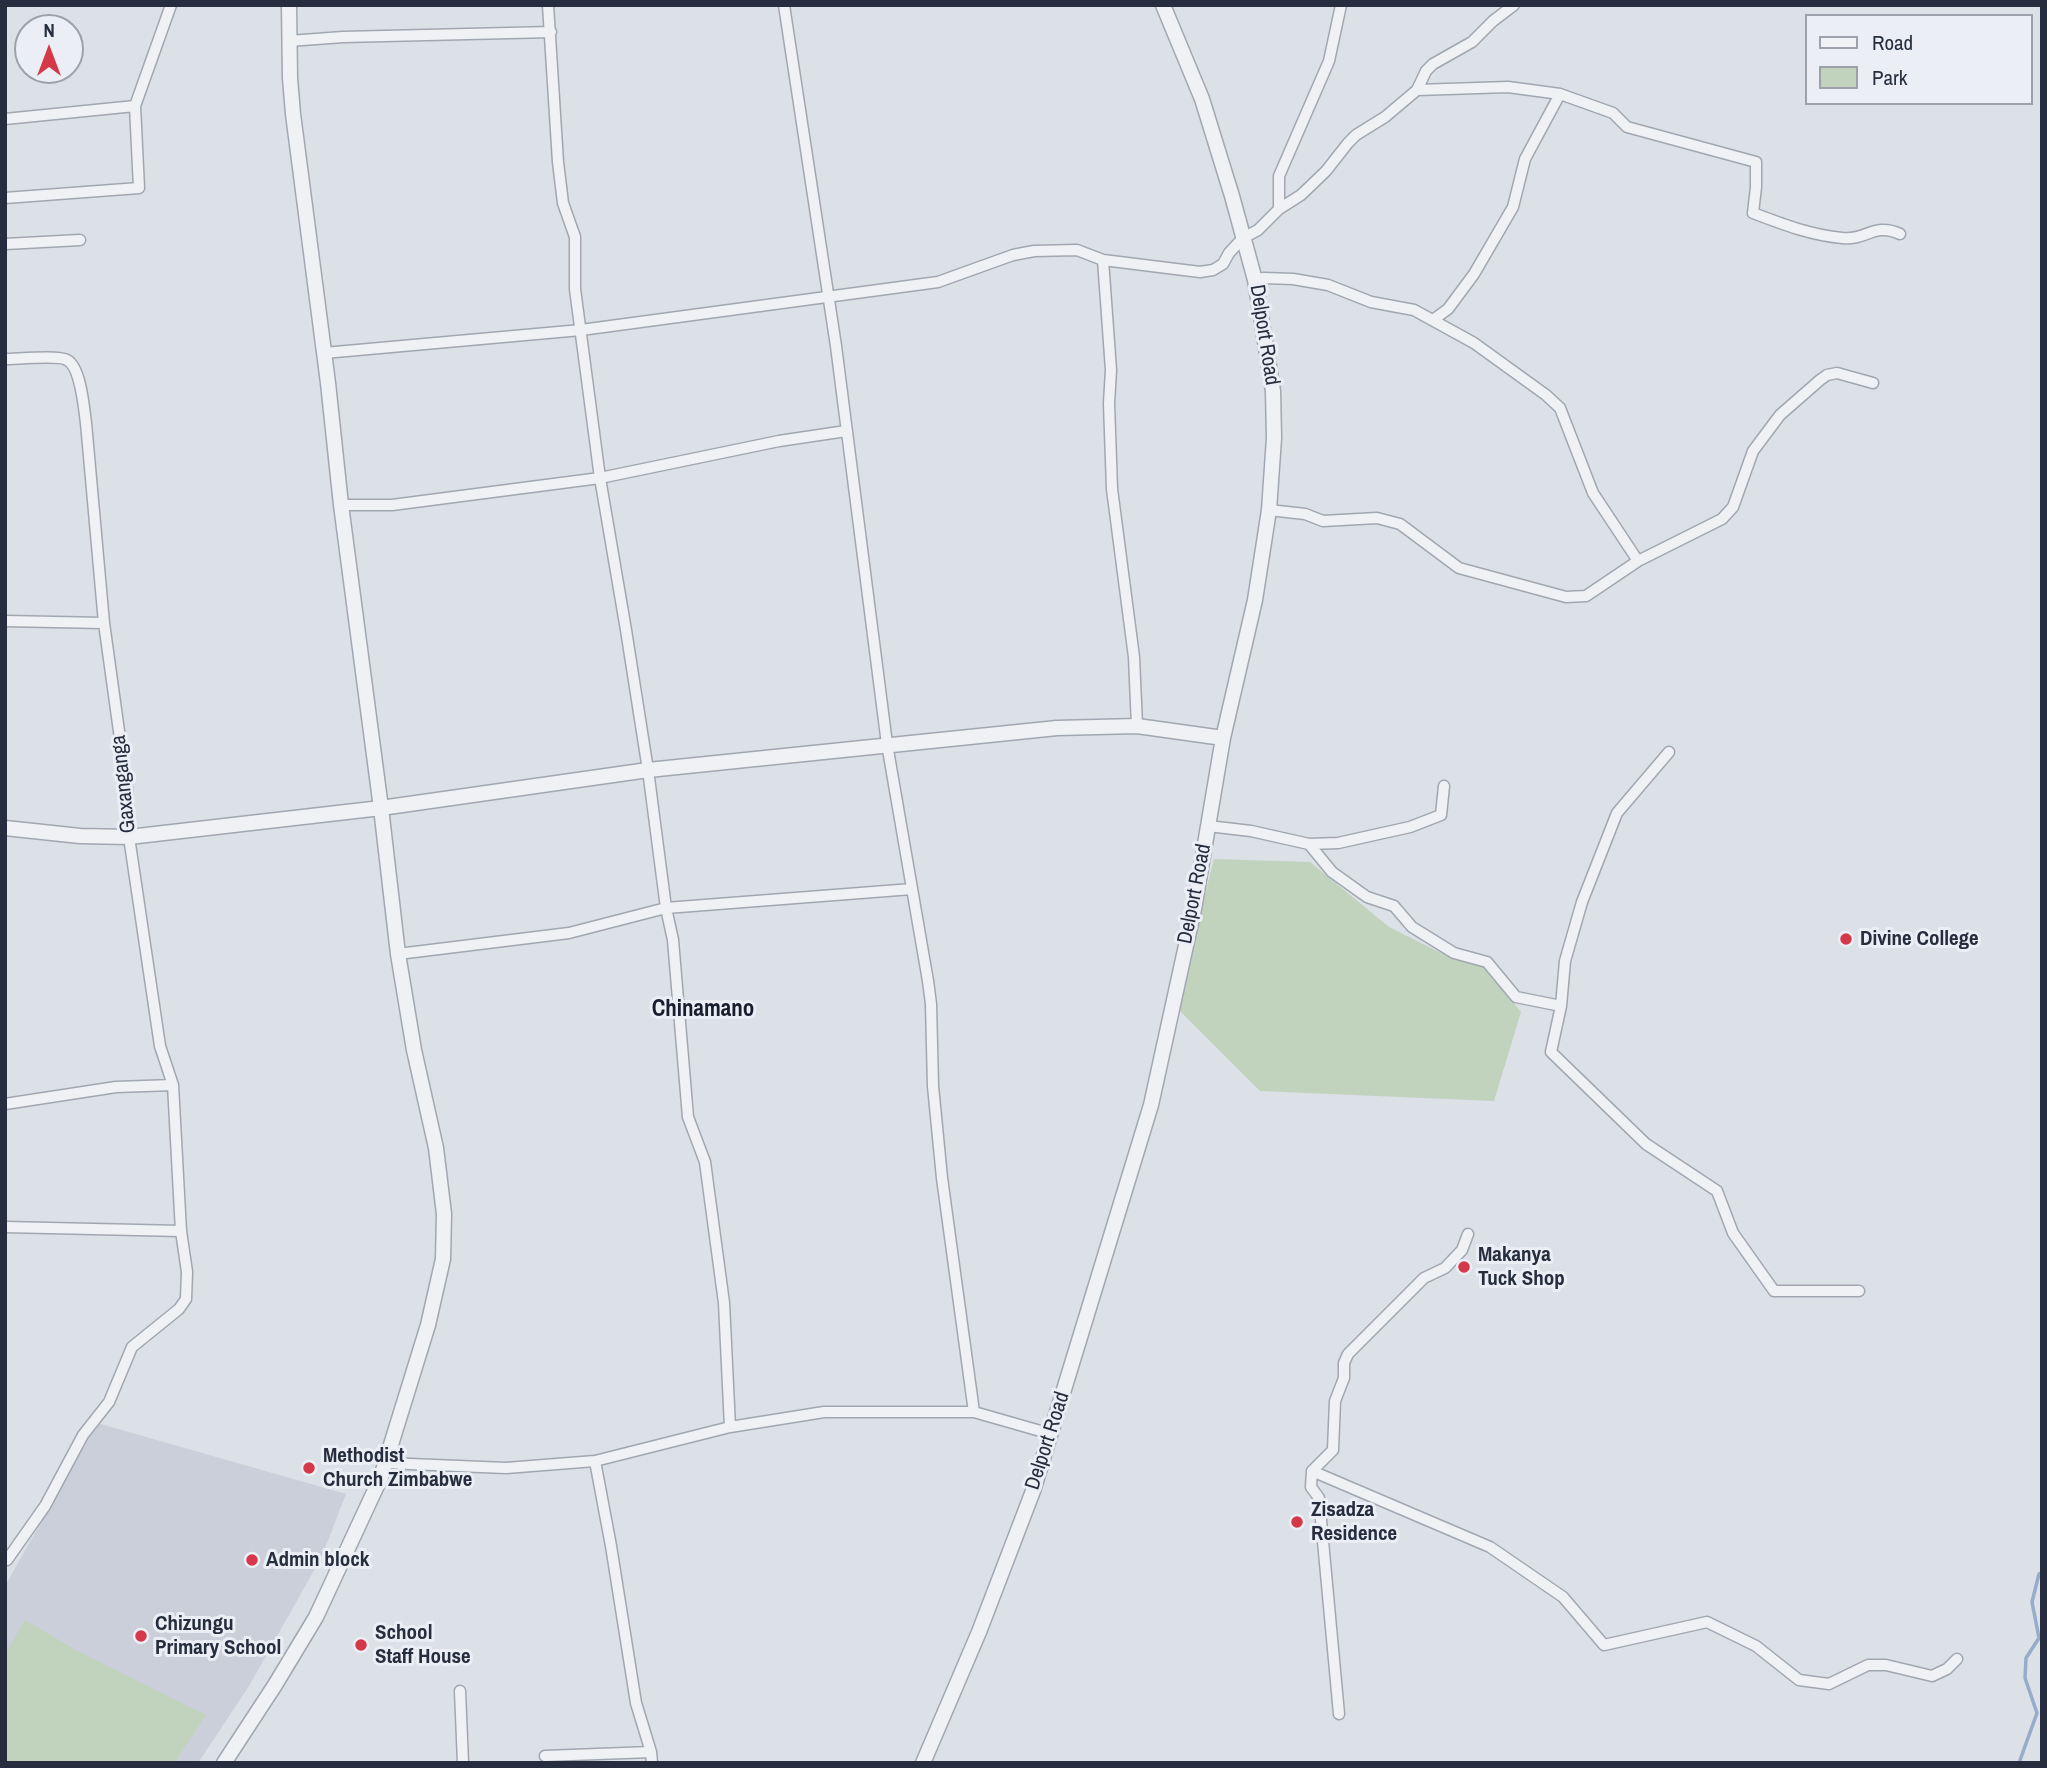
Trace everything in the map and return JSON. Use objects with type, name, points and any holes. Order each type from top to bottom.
[{"type":"street","points":[[5,198],[139,187],[135,106],[171,5]]},
{"type":"street","points":[[224,1763],[316,1617],[386,1463],[428,1325],[443,1259],[444,1214],[436,1148],[414,1050],[398,954],[341,505],[293,114],[289,5]]},
{"type":"street","points":[[548,5],[563,203],[575,237],[575,289],[600,478],[673,940],[688,1117],[705,1163],[724,1303],[730,1427]]},
{"type":"street","points":[[784,5],[829,297],[887,744],[930,993],[933,1086],[942,1178],[974,1412]]},
{"type":"street","name":"Delport Road","points":[[923,1763],[979,1632],[1033,1491],[1151,1105],[1194,909],[1223,737],[1255,600],[1269,510],[1275,438],[1273,391],[1255,280],[1202,99],[1163,5]]},
{"type":"street","points":[[1279,209],[1279,176],[1329,61],[1341,5]]},
{"type":"street","points":[[324,353],[581,330],[938,282],[1013,255],[1034,251],[1077,250],[1103,260],[1200,272],[1213,270],[1223,264],[1243,238],[1258,230],[1326,171],[1356,135],[1385,117],[1417,90],[1426,71],[1433,64],[1472,42],[1514,5]]},
{"type":"street","points":[[289,41],[343,37],[551,32]]},
{"type":"street","points":[[1417,90],[1508,87],[1560,94],[1613,113],[1627,127],[1756,162],[1752,213],[1799,230],[1844,239],[1884,229],[1900,234]]},
{"type":"street","points":[[1433,320],[1448,309],[1474,274],[1513,207],[1525,159],[1560,94]]},
{"type":"street","points":[[5,119],[135,106]]},
{"type":"street","points":[[5,244],[80,240]]},
{"type":"street","points":[[1103,260],[1111,370],[1109,403],[1112,489],[1134,657],[1137,726]]},
{"type":"street","points":[[1255,280],[1293,279],[1328,285],[1371,302],[1414,310],[1474,343],[1546,395],[1560,408],[1593,493],[1638,561]]},
{"type":"street","name":"Gaxanganga","points":[[5,359],[68,360],[74,368],[81,391],[104,624],[127,789],[129,837],[160,1046],[173,1085],[181,1231],[187,1272],[186,1299],[132,1347],[109,1402],[83,1435],[45,1506],[6,1561]]},
{"type":"street","points":[[1269,510],[1305,514],[1323,521],[1377,517],[1400,524],[1459,568],[1566,597],[1586,596],[1638,561],[1722,519],[1733,507],[1753,452],[1780,415],[1820,380],[1837,373],[1873,383]]},
{"type":"street","points":[[341,505],[392,505],[600,478],[779,441],[846,431]]},
{"type":"street","points":[[5,621],[104,624]]},
{"type":"street","points":[[5,828],[80,836],[129,837],[381,808],[648,770],[1057,728],[1137,726],[1223,737]]},
{"type":"street","points":[[1669,752],[1617,813],[1564,961],[1561,1006],[1551,1052],[1646,1144],[1717,1191],[1733,1233],[1774,1291],[1859,1291]]},
{"type":"street","points":[[1208,826],[1251,831],[1309,844],[1338,843],[1410,827],[1441,815],[1444,786]]},
{"type":"street","points":[[1309,844],[1332,872],[1367,897],[1394,906],[1412,927],[1454,953],[1487,962],[1516,997],[1561,1006]]},
{"type":"street","points":[[398,954],[569,933],[666,908],[912,889]]},
{"type":"street","points":[[5,1104],[116,1087],[173,1085]]},
{"type":"street","points":[[5,1227],[181,1231]]},
{"type":"street","points":[[1339,1714],[1319,1498],[1311,1487],[1312,1471],[1333,1450],[1335,1401],[1344,1378],[1344,1363],[1348,1354],[1424,1278],[1445,1268],[1462,1250],[1468,1234]]},
{"type":"street","points":[[386,1463],[506,1468],[595,1461],[730,1427],[824,1412],[974,1412],[1051,1434]]},
{"type":"street","points":[[545,1756],[651,1757],[636,1703],[595,1461]]},
{"type":"street","points":[[1312,1471],[1490,1547],[1563,1597],[1604,1645],[1707,1622],[1756,1646],[1799,1680],[1829,1684],[1868,1665],[1886,1665],[1932,1676],[1947,1668],[1956,1659]]},
{"type":"street","points":[[460,1691],[463,1763]]},
{"type":"shaded area","name":"Chizungu Primary School","points":[[97,1423],[346,1494],[322,1556],[249,1686],[198,1763],[5,1763],[5,1586]]},
{"type":"green space","points":[[1214,859],[1310,862],[1389,927],[1437,951],[1485,968],[1521,1012],[1494,1101],[1260,1091],[1176,1007]]},
{"type":"green space","points":[[25,1620],[74,1649],[206,1715],[174,1763],[5,1763],[5,1655]]},
{"type":"waterway","points":[[2019,1763],[2037,1713],[2025,1678],[2026,1658],[2039,1638],[2032,1602],[2039,1574],[2042,1573]]},
{"type":"place","name":"Divine College","points":[[1846,939]]},
{"type":"place","name":"Makanya Tuck Shop","points":[[1464,1267]]},
{"type":"place","name":"Methodist Church Zimbabwe","points":[[309,1468]]},
{"type":"place","name":"Zisadza Residence","points":[[1297,1522]]},
{"type":"place","name":"Admin block","points":[[252,1560]]},
{"type":"place","name":"Chizungu Primary School","points":[[141,1636]]},
{"type":"place","name":"School Staff House","points":[[361,1645]]},
{"type":"district","name":"Chinamano","points":[[703,1010]]}]
